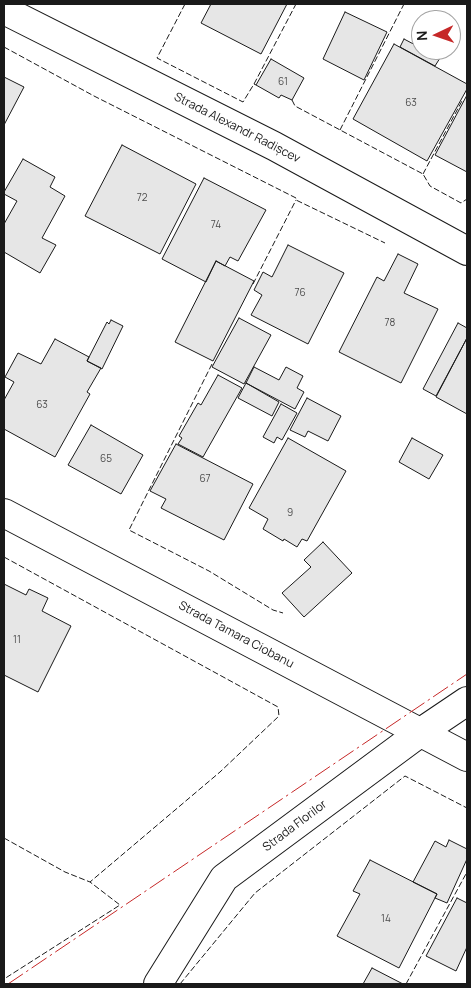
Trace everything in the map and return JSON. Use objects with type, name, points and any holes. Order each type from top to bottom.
[{"type":"street","name":"Strada Alexandr Radișcev","points":[[4,10],[274,146],[467,251]]},
{"type":"street","name":"Strada Tamara Ciobanu","points":[[4,513],[467,757]]},
{"type":"street","name":"Strada Florilor","points":[[158,984],[224,878],[421,732],[467,701]]},
{"type":"building","points":[[211,4],[287,4],[261,54],[201,23]]},
{"type":"building","points":[[345,12],[387,32],[364,80],[323,59]]},
{"type":"building","points":[[404,39],[411,43],[411,53],[400,47]]},
{"type":"building","points":[[394,44],[411,53],[411,60],[423,60],[467,84],[467,89],[427,161],[353,119]]},
{"type":"building","points":[[271,59],[304,78],[292,100],[281,95],[279,98],[256,85]]},
{"type":"building","points":[[424,60],[439,60],[435,66]]},
{"type":"building","points":[[4,77],[24,87],[4,125]]},
{"type":"building","points":[[467,95],[467,172],[435,155]]},
{"type":"building","points":[[122,145],[196,184],[160,254],[85,216]]},
{"type":"building","points":[[23,159],[55,177],[50,187],[65,196],[42,238],[56,245],[40,273],[4,252],[4,224],[17,201],[4,194],[4,192]]},
{"type":"building","points":[[204,178],[266,210],[238,261],[230,257],[225,266],[216,261],[206,282],[162,259]]},
{"type":"building","points":[[288,245],[344,273],[308,344],[251,315],[262,295],[254,290],[263,272],[272,277]]},
{"type":"building","points":[[398,254],[418,264],[404,293],[438,309],[401,383],[339,352],[377,277],[384,281]]},
{"type":"building","points":[[216,261],[254,281],[213,361],[175,342]]},
{"type":"building","points":[[239,318],[271,335],[244,384],[212,367]]},
{"type":"building","points":[[111,320],[123,326],[102,369],[87,361],[107,322],[109,324]]},
{"type":"building","points":[[458,323],[467,328],[467,338],[436,396],[423,389]]},
{"type":"building","points":[[467,338],[467,414],[436,397]]},
{"type":"building","points":[[55,339],[89,357],[87,361],[101,368],[87,392],[90,394],[55,457],[4,429],[4,400],[14,382],[5,377],[18,353],[41,364]]},
{"type":"building","points":[[254,367],[279,380],[286,367],[303,376],[297,388],[304,392],[295,409],[246,383]]},
{"type":"building","points":[[218,375],[242,388],[203,457],[178,444],[182,438],[179,436],[198,403],[201,405]]},
{"type":"building","points":[[246,383],[279,402],[272,416],[238,398]]},
{"type":"building","points":[[307,398],[341,416],[328,441],[308,431],[305,437],[290,430]]},
{"type":"building","points":[[281,404],[297,413],[282,440],[277,437],[274,443],[263,437]]},
{"type":"building","points":[[91,425],[143,455],[121,494],[68,465]]},
{"type":"building","points":[[288,438],[346,471],[307,541],[302,539],[297,547],[263,529],[268,519],[249,508]]},
{"type":"building","points":[[412,438],[443,455],[429,479],[399,462]]},
{"type":"building","points":[[176,444],[253,484],[224,540],[161,508],[166,499],[150,491]]},
{"type":"building","points":[[323,542],[352,573],[304,617],[282,593],[311,567],[304,560]]},
{"type":"building","points":[[4,584],[26,595],[29,589],[48,598],[42,611],[71,626],[38,692],[4,675]]},
{"type":"building","points":[[449,840],[467,849],[467,859],[447,903],[435,898],[437,894],[413,882],[435,841],[446,847]]},
{"type":"building","points":[[370,860],[437,894],[399,968],[337,936],[360,894],[353,891]]},
{"type":"building","points":[[457,898],[467,903],[467,947],[456,971],[426,956]]},
{"type":"building","points":[[372,968],[403,984],[363,984]]},
{"type":"fence","points":[[185,4],[157,58],[243,102],[254,84],[256,85]]},
{"type":"fence","points":[[254,84],[296,4]]},
{"type":"fence","points":[[340,130],[404,4]]},
{"type":"fence","points":[[4,47],[94,96],[296,198],[296,200],[385,243]]},
{"type":"fence","points":[[423,174],[463,99]]},
{"type":"fence","points":[[292,100],[295,106],[423,174],[430,186],[461,203],[467,199]]},
{"type":"fence","points":[[253,284],[296,200]]},
{"type":"fence","points":[[212,364],[129,530],[209,571],[273,610],[283,613]]},
{"type":"fence","points":[[4,557],[278,707],[279,716],[220,772],[90,882]]},
{"type":"fence","points":[[180,984],[255,893],[405,776],[467,808]]},
{"type":"fence","points":[[4,838],[65,872],[90,882],[120,905],[4,979]]},
{"type":"fence","points":[[406,984],[467,872]]},
{"type":"power","points":[[8,984],[467,674]]}]
